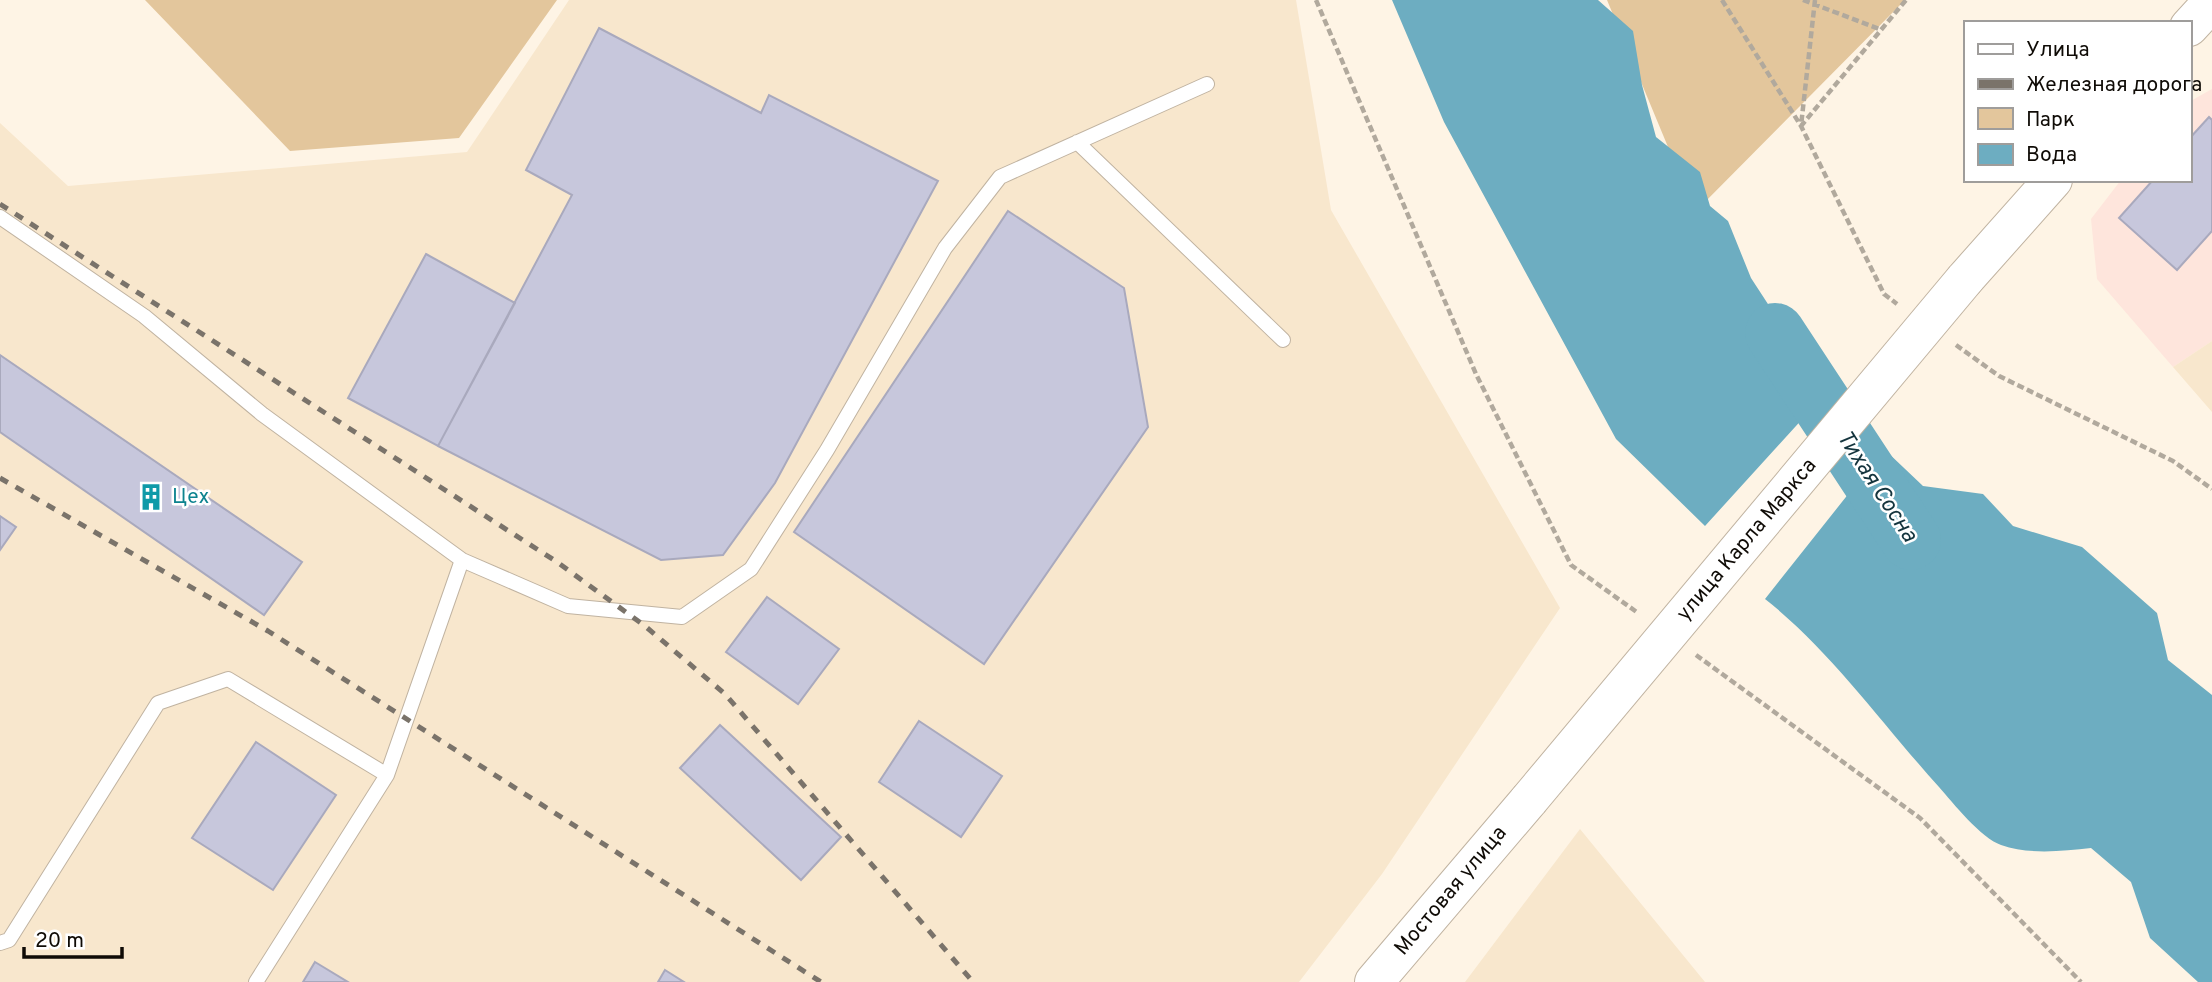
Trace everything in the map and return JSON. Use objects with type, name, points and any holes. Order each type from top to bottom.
[{"type":"main road","points":[[2191,25],[2212,2]]},
{"type":"main road","name":"улица Карла Маркса","points":[[1529,800],[1965,279],[2051,182]]},
{"type":"main road","name":"Мостовая улица","points":[[1374,982],[1529,800]]},
{"type":"lane","points":[[0,217],[144,316],[262,414],[462,560],[568,606],[682,617],[751,569],[827,450],[944,248],[1000,177],[1207,84]]},
{"type":"lane","points":[[1077,142],[1283,341]]},
{"type":"lane","points":[[256,982],[387,775],[462,560]]},
{"type":"lane","points":[[0,943],[9,940],[158,703],[228,679],[387,775]]},
{"type":"path","points":[[1316,0],[1476,374],[1571,565],[1642,616]]},
{"type":"path","points":[[1722,0],[1801,126],[1884,294]]},
{"type":"path","points":[[1803,0],[1879,29]]},
{"type":"path","points":[[1801,126],[1879,29],[1906,0]]},
{"type":"path","points":[[1801,126],[1814,2]]},
{"type":"path","points":[[1999,376],[2173,461],[2212,489]]},
{"type":"path","points":[[1686,648],[1920,818],[2081,982]]},
{"type":"shaded area","points":[[569,0],[1296,0],[1331,210],[1560,608],[1382,874],[1299,982],[0,982],[0,123],[68,186],[467,152]]},
{"type":"shaded area","points":[[2212,89],[2212,341],[2173,367],[2097,279],[2091,219],[2119,182],[2191,182],[2191,101]]},
{"type":"shaded area","points":[[2212,341],[2212,412],[2173,367]]},
{"type":"shaded area","points":[[1580,829],[1705,982],[1465,982]]},
{"type":"green space","points":[[145,0],[557,0],[459,138],[290,151]]},
{"type":"green space","points":[[1607,0],[1905,0],[1695,212]]},
{"type":"water","points":[[1392,0],[1598,0],[1633,31],[1642,85],[1656,137],[1700,172],[1710,206],[1728,221],[1751,278],[1826,393],[1705,526],[1616,439],[1444,122]]},
{"type":"water","points":[[1884,449],[1923,486],[1983,494],[2013,526],[2082,547],[2157,613],[2168,660],[2212,695],[2212,982],[2198,982],[2150,938],[2131,882],[2091,848],[2023,850],[2001,845],[1985,835],[1952,802],[1812,641],[1765,599]]},
{"type":"building","points":[[599,28],[761,113],[769,95],[938,181],[775,483],[723,555],[661,560],[438,446],[572,195],[526,170]]},
{"type":"building","points":[[2209,117],[2212,120],[2212,231],[2177,270],[2119,218],[2151,182],[2191,182],[2191,137]]},
{"type":"building","points":[[1008,211],[1124,288],[1148,427],[984,664],[794,532]]},
{"type":"building","points":[[426,254],[515,303],[438,446],[348,398]]},
{"type":"building","name":"Цех","points":[[0,355],[302,562],[264,615],[0,432]]},
{"type":"building","points":[[0,516],[16,527],[0,550]]},
{"type":"building","points":[[767,597],[839,649],[798,704],[726,652]]},
{"type":"building","points":[[919,721],[1002,776],[961,837],[879,782]]},
{"type":"building","points":[[720,725],[841,837],[801,880],[680,768]]},
{"type":"building","points":[[256,742],[336,795],[273,890],[192,838]]},
{"type":"building","points":[[315,962],[348,982],[303,982]]},
{"type":"building","points":[[665,970],[684,982],[658,982]]},
{"type":"waterway","name":"Тихая Сосна","points":[[1775,333],[1911,540]]},
{"type":"railway","points":[[0,204],[557,562],[645,626],[725,694],[973,982]]},
{"type":"railway","points":[[0,478],[268,631],[821,982]]},
{"type":"place","name":"Цех","points":[[151,497]]}]
